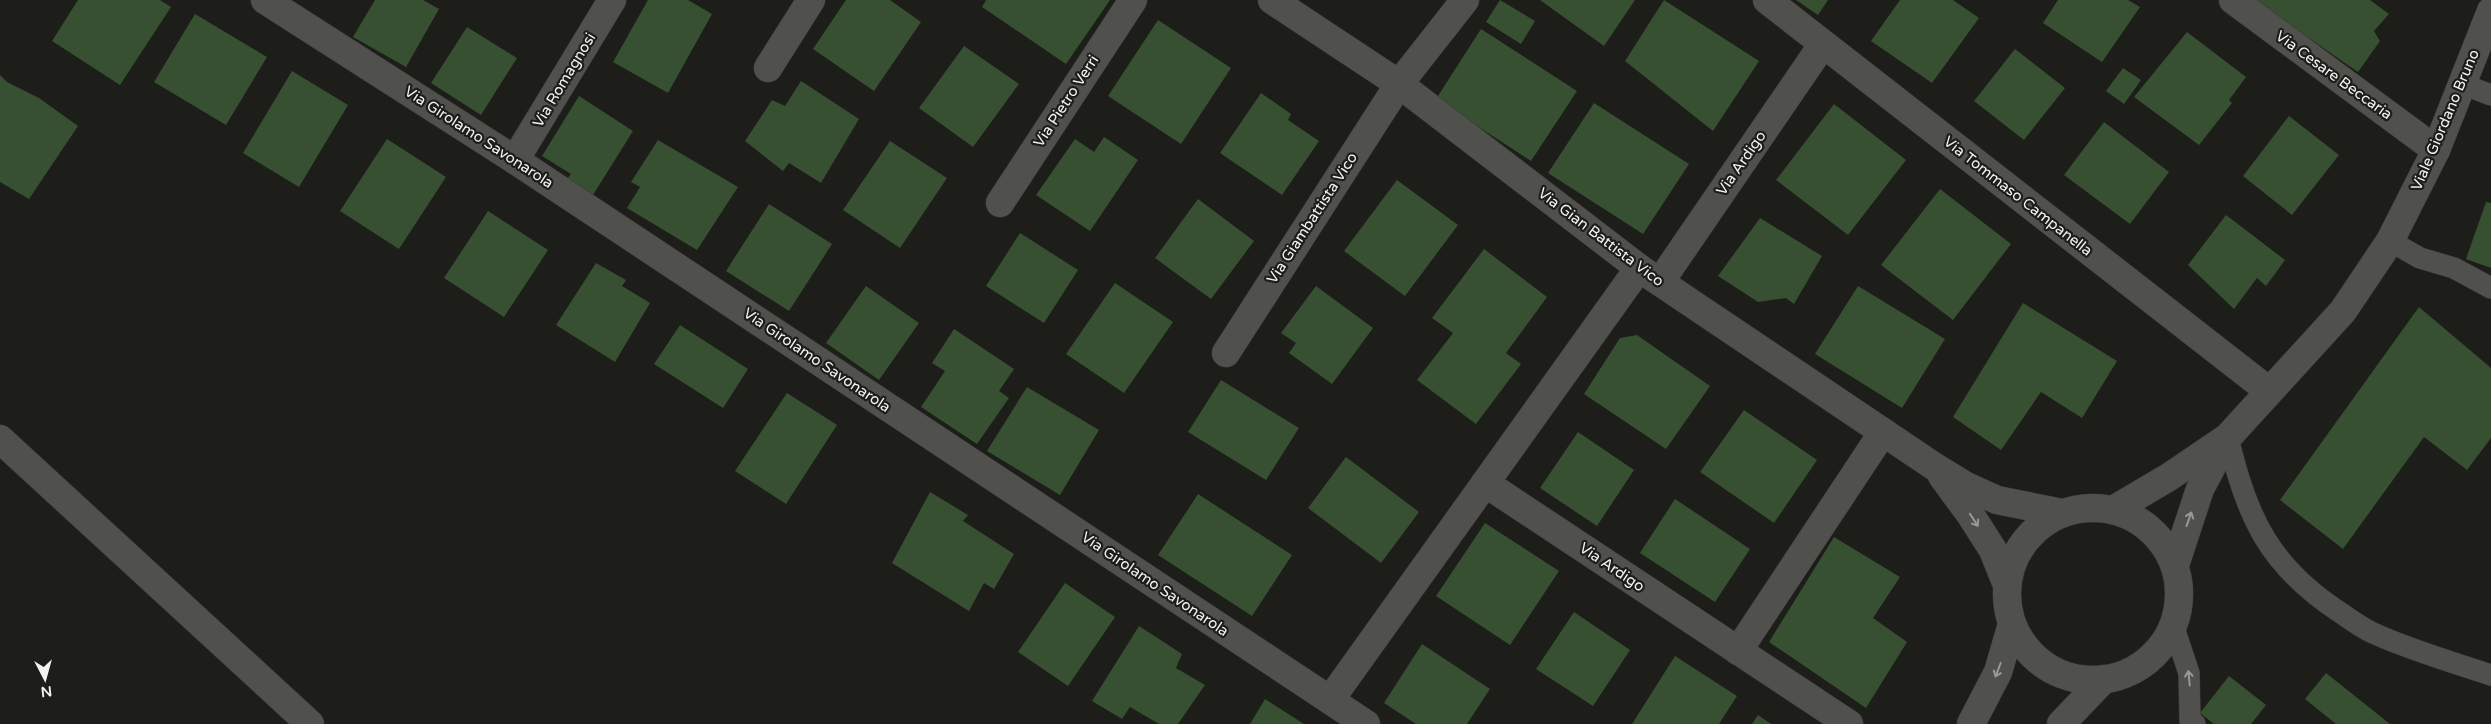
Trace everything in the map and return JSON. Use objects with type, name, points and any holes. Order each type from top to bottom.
[{"type":"street","name":"Via Girolamo Savonarola","points":[[265,0],[515,160],[1366,724]]},
{"type":"street","name":"Via Romagnosi","points":[[515,160],[612,0]]},
{"type":"street","points":[[768,68],[811,0]]},
{"type":"street","name":"Via Pietro Verri","points":[[1000,203],[1133,0]]},
{"type":"street","name":"Via Gian Battista Vico","points":[[1272,0],[1399,84],[1649,275],[1935,467],[1966,486],[1997,500],[2062,514]]},
{"type":"street","points":[[1399,84],[1465,0]]},
{"type":"street","name":"Via Tommaso Campanella","points":[[1767,0],[2269,391]]},
{"type":"street","name":"Via Cesare Beccaria","points":[[2233,0],[2436,150]]},
{"type":"street","name":"Viale Giordano Bruno","points":[[2175,565],[2200,489],[2228,437],[2342,311],[2390,241],[2436,150],[2491,11]]},
{"type":"street","name":"Via Ardigo","points":[[1330,700],[1485,483],[1649,275],[1823,44]]},
{"type":"street","name":"Via Giambattista Vico","points":[[1226,353],[1399,84]]},
{"type":"street","points":[[1738,651],[1883,432]]},
{"type":"street","name":"Viale Giordano Bruno","points":[[2113,510],[2169,477],[2228,437]]},
{"type":"street","points":[[0,439],[310,724]]},
{"type":"street","name":"Via Gian Battista Vico","points":[[1935,467],[1970,514],[1993,550],[2007,585]]},
{"type":"street","name":"Via Ardigo","points":[[1485,483],[1849,724]]},
{"type":"street","points":[[2087,508],[2113,510],[2140,521],[2161,540],[2175,565],[2179,595],[2173,625],[2162,645],[2146,662],[2126,673],[2104,680],[2075,678],[2048,668],[2026,648],[2012,624],[2007,604],[2007,585],[2013,562],[2024,542],[2041,525],[2062,514],[2087,508]]},
{"type":"street","points":[[1971,724],[1998,672],[2012,624]]},
{"type":"street","points":[[2061,724],[2104,680]]},
{"type":"lane","points":[[2462,84],[2491,96]]},
{"type":"lane","points":[[2390,241],[2420,258],[2454,268],[2491,288]]},
{"type":"lane","points":[[2228,437],[2238,480],[2256,524],[2283,566],[2317,598],[2372,633],[2491,675]]},
{"type":"lane","points":[[2173,625],[2189,673],[2190,721],[2195,724]]},
{"type":"building","points":[[78,0],[160,0],[171,7],[120,85],[52,41]]},
{"type":"building","points":[[375,0],[423,0],[439,9],[406,67],[353,37]]},
{"type":"building","points":[[648,0],[688,0],[712,14],[668,93],[613,62]]},
{"type":"building","points":[[846,0],[890,0],[921,22],[874,91],[813,49]]},
{"type":"building","points":[[986,0],[1110,0],[1066,64],[982,7]]},
{"type":"building","points":[[1500,0],[1535,21],[1521,44],[1486,22]]},
{"type":"building","points":[[1540,0],[1635,0],[1604,46]]},
{"type":"building","points":[[1664,0],[1759,61],[1713,131],[1625,61]]},
{"type":"building","points":[[1796,0],[1828,0],[1818,15]]},
{"type":"building","points":[[1900,0],[1953,0],[1979,18],[1932,83],[1871,41]]},
{"type":"building","points":[[2058,0],[2128,0],[2140,7],[2102,62],[2043,23]]},
{"type":"building","points":[[2254,0],[2370,0],[2389,14],[2374,31],[2380,41],[2358,72]]},
{"type":"building","points":[[195,14],[267,57],[226,125],[154,82]]},
{"type":"building","points":[[1158,20],[1231,68],[1181,144],[1108,96]]},
{"type":"building","points":[[467,27],[517,58],[481,115],[431,83]]},
{"type":"building","points":[[1481,29],[1577,91],[1531,161],[1436,99]]},
{"type":"building","points":[[2187,32],[2246,77],[2229,100],[2232,103],[2199,145],[2134,97]]},
{"type":"building","points":[[964,46],[1019,84],[973,147],[919,108]]},
{"type":"building","points":[[2015,49],[2065,88],[2024,140],[1974,101]]},
{"type":"building","points":[[2123,68],[2141,80],[2124,104],[2106,91]]},
{"type":"building","points":[[292,71],[348,105],[299,187],[243,153]]},
{"type":"building","points":[[0,75],[7,82],[39,98],[78,126],[29,199],[0,182]]},
{"type":"building","points":[[801,81],[859,119],[821,183],[789,163],[783,171],[745,141],[772,100],[785,106]]},
{"type":"building","points":[[1261,93],[1291,114],[1288,120],[1319,141],[1282,195],[1220,153]]},
{"type":"building","points":[[579,96],[633,131],[593,195],[567,179],[571,174],[542,156]]},
{"type":"building","points":[[1594,103],[1689,164],[1643,234],[1548,173]]},
{"type":"building","points":[[1834,104],[1906,160],[1848,235],[1776,180]]},
{"type":"building","points":[[2289,116],[2339,155],[2292,215],[2243,176]]},
{"type":"building","points":[[2104,122],[2169,172],[2130,224],[2064,175]]},
{"type":"building","points":[[1104,137],[1138,160],[1090,231],[1036,195],[1075,139],[1094,152]]},
{"type":"building","points":[[387,139],[446,177],[399,249],[340,211]]},
{"type":"building","points":[[658,140],[738,187],[697,250],[627,208],[640,187],[631,182]]},
{"type":"building","points":[[890,141],[947,178],[900,248],[843,210]]},
{"type":"building","points":[[1397,180],[1458,225],[1405,296],[1344,251]]},
{"type":"building","points":[[1940,189],[2011,244],[1953,320],[1881,265]]},
{"type":"building","points":[[1198,199],[1254,241],[1211,299],[1155,258]]},
{"type":"building","points":[[2486,202],[2491,203],[2491,268],[2466,259]]},
{"type":"building","points":[[769,204],[832,244],[789,311],[726,271]]},
{"type":"building","points":[[488,211],[548,250],[504,317],[444,278]]},
{"type":"building","points":[[2226,215],[2285,260],[2266,286],[2257,278],[2234,309],[2188,265]]},
{"type":"building","points":[[1760,218],[1822,256],[1794,304],[1786,298],[1758,302],[1718,276]]},
{"type":"building","points":[[1020,233],[1078,270],[1044,323],[986,286]]},
{"type":"building","points":[[1484,249],[1547,297],[1506,353],[1521,364],[1476,424],[1417,380],[1453,333],[1432,318]]},
{"type":"building","points":[[596,263],[626,280],[622,286],[650,303],[615,362],[556,325]]},
{"type":"building","points":[[1115,283],[1173,322],[1124,393],[1066,354]]},
{"type":"building","points":[[866,286],[919,323],[879,380],[826,343]]},
{"type":"building","points":[[1316,286],[1373,328],[1332,384],[1289,353],[1296,343],[1281,333]]},
{"type":"building","points":[[1858,286],[1945,339],[1902,408],[1815,354]]},
{"type":"building","points":[[2023,303],[2117,361],[2082,418],[2041,392],[2001,450],[1953,417]]},
{"type":"building","points":[[2419,307],[2491,368],[2491,438],[2467,470],[2424,437],[2343,549],[2280,500]]},
{"type":"building","points":[[680,325],[748,369],[723,408],[654,364]]},
{"type":"building","points":[[954,329],[1014,369],[999,391],[1009,398],[977,444],[921,407],[945,371],[932,363]]},
{"type":"building","points":[[1637,335],[1710,386],[1666,449],[1584,394],[1620,338]]},
{"type":"building","points":[[1221,380],[1299,428],[1266,480],[1188,432]]},
{"type":"building","points":[[1027,387],[1099,430],[1060,495],[987,451]]},
{"type":"building","points":[[787,393],[837,425],[786,504],[735,471]]},
{"type":"building","points":[[1744,410],[1817,460],[1774,523],[1700,472]]},
{"type":"building","points":[[1578,432],[1634,470],[1597,526],[1540,488]]},
{"type":"building","points":[[1346,457],[1419,512],[1381,563],[1308,508]]},
{"type":"building","points":[[930,492],[968,515],[963,521],[1014,554],[994,589],[984,583],[969,611],[892,563]]},
{"type":"building","points":[[1198,494],[1292,555],[1252,616],[1158,555]]},
{"type":"building","points":[[1675,499],[1750,549],[1715,602],[1640,553]]},
{"type":"building","points":[[1485,523],[1559,571],[1510,645],[1436,596]]},
{"type":"building","points":[[1834,537],[1900,577],[1873,618],[1907,642],[1866,708],[1769,642]]},
{"type":"building","points":[[1065,583],[1115,617],[1068,686],[1018,652]]},
{"type":"building","points":[[1574,612],[1630,650],[1593,706],[1536,669]]},
{"type":"building","points":[[1139,626],[1182,654],[1176,668],[1205,685],[1178,724],[1159,724],[1130,707],[1122,719],[1092,701]]},
{"type":"building","points":[[1422,644],[1490,689],[1467,724],[1416,724],[1384,703]]},
{"type":"building","points":[[1675,656],[1737,696],[1719,724],[1632,724]]},
{"type":"building","points":[[2326,673],[2390,724],[2336,724],[2305,699]]},
{"type":"building","points":[[2229,676],[2266,705],[2251,724],[2214,724],[2200,713]]},
{"type":"building","points":[[1265,699],[1304,724],[1250,724]]},
{"type":"building","points":[[1758,715],[1771,724],[1752,724]]}]
